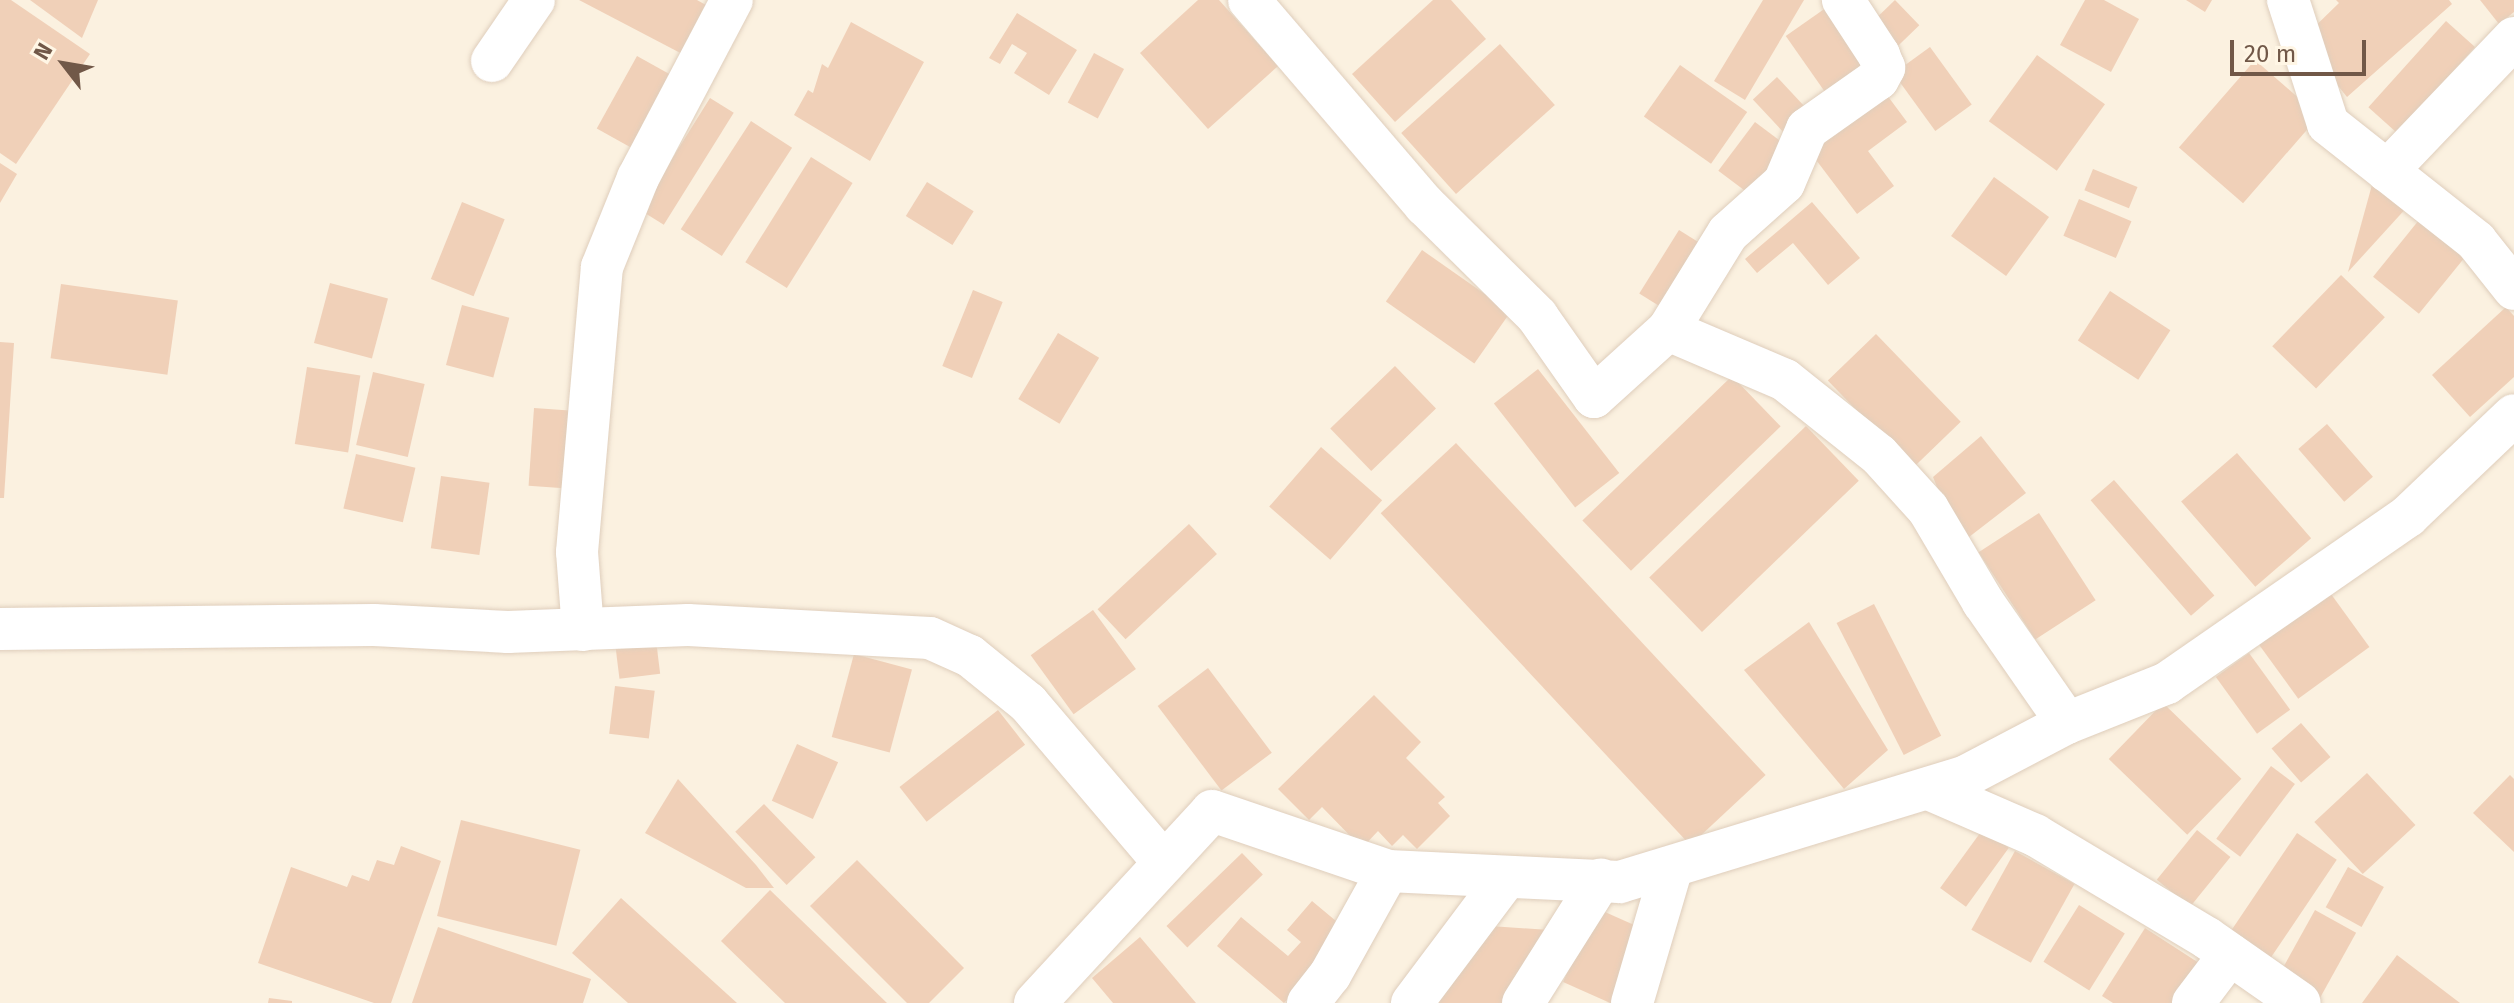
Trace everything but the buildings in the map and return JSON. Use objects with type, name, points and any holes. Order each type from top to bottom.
[{"type":"street","points":[[492,61],[534,0]]},
{"type":"street","points":[[583,630],[577,552],[602,267],[638,178],[732,0]]},
{"type":"street","points":[[1249,0],[1425,205],[1537,316],[1594,397],[1668,330],[1728,233],[1784,183],[1807,129],[1878,79],[1884,68],[1843,0]]},
{"type":"street","points":[[2288,0],[2328,124],[2476,241],[2514,289]]},
{"type":"street","points":[[2387,171],[2514,38]]},
{"type":"street","points":[[1668,330],[1785,380],[1879,455],[1928,509],[1983,602],[2067,723]]},
{"type":"street","points":[[1035,1003],[1212,811],[1388,871],[1505,879],[1601,879],[1620,882],[1966,776],[2067,723],[2167,683],[2408,516],[2514,415]]},
{"type":"street","points":[[0,629],[374,625],[583,630],[688,625],[930,638],[970,656],[1028,703],[1164,863]]},
{"type":"street","points":[[1929,789],[2035,835],[2230,954],[2300,1003]]},
{"type":"street","points":[[1632,1003],[1672,867]]},
{"type":"street","points":[[1308,1003],[1330,975],[1388,871]]},
{"type":"street","points":[[1412,1003],[1505,879]]},
{"type":"street","points":[[1523,1003],[1601,879]]},
{"type":"street","points":[[2193,1003],[2230,954]]}]
